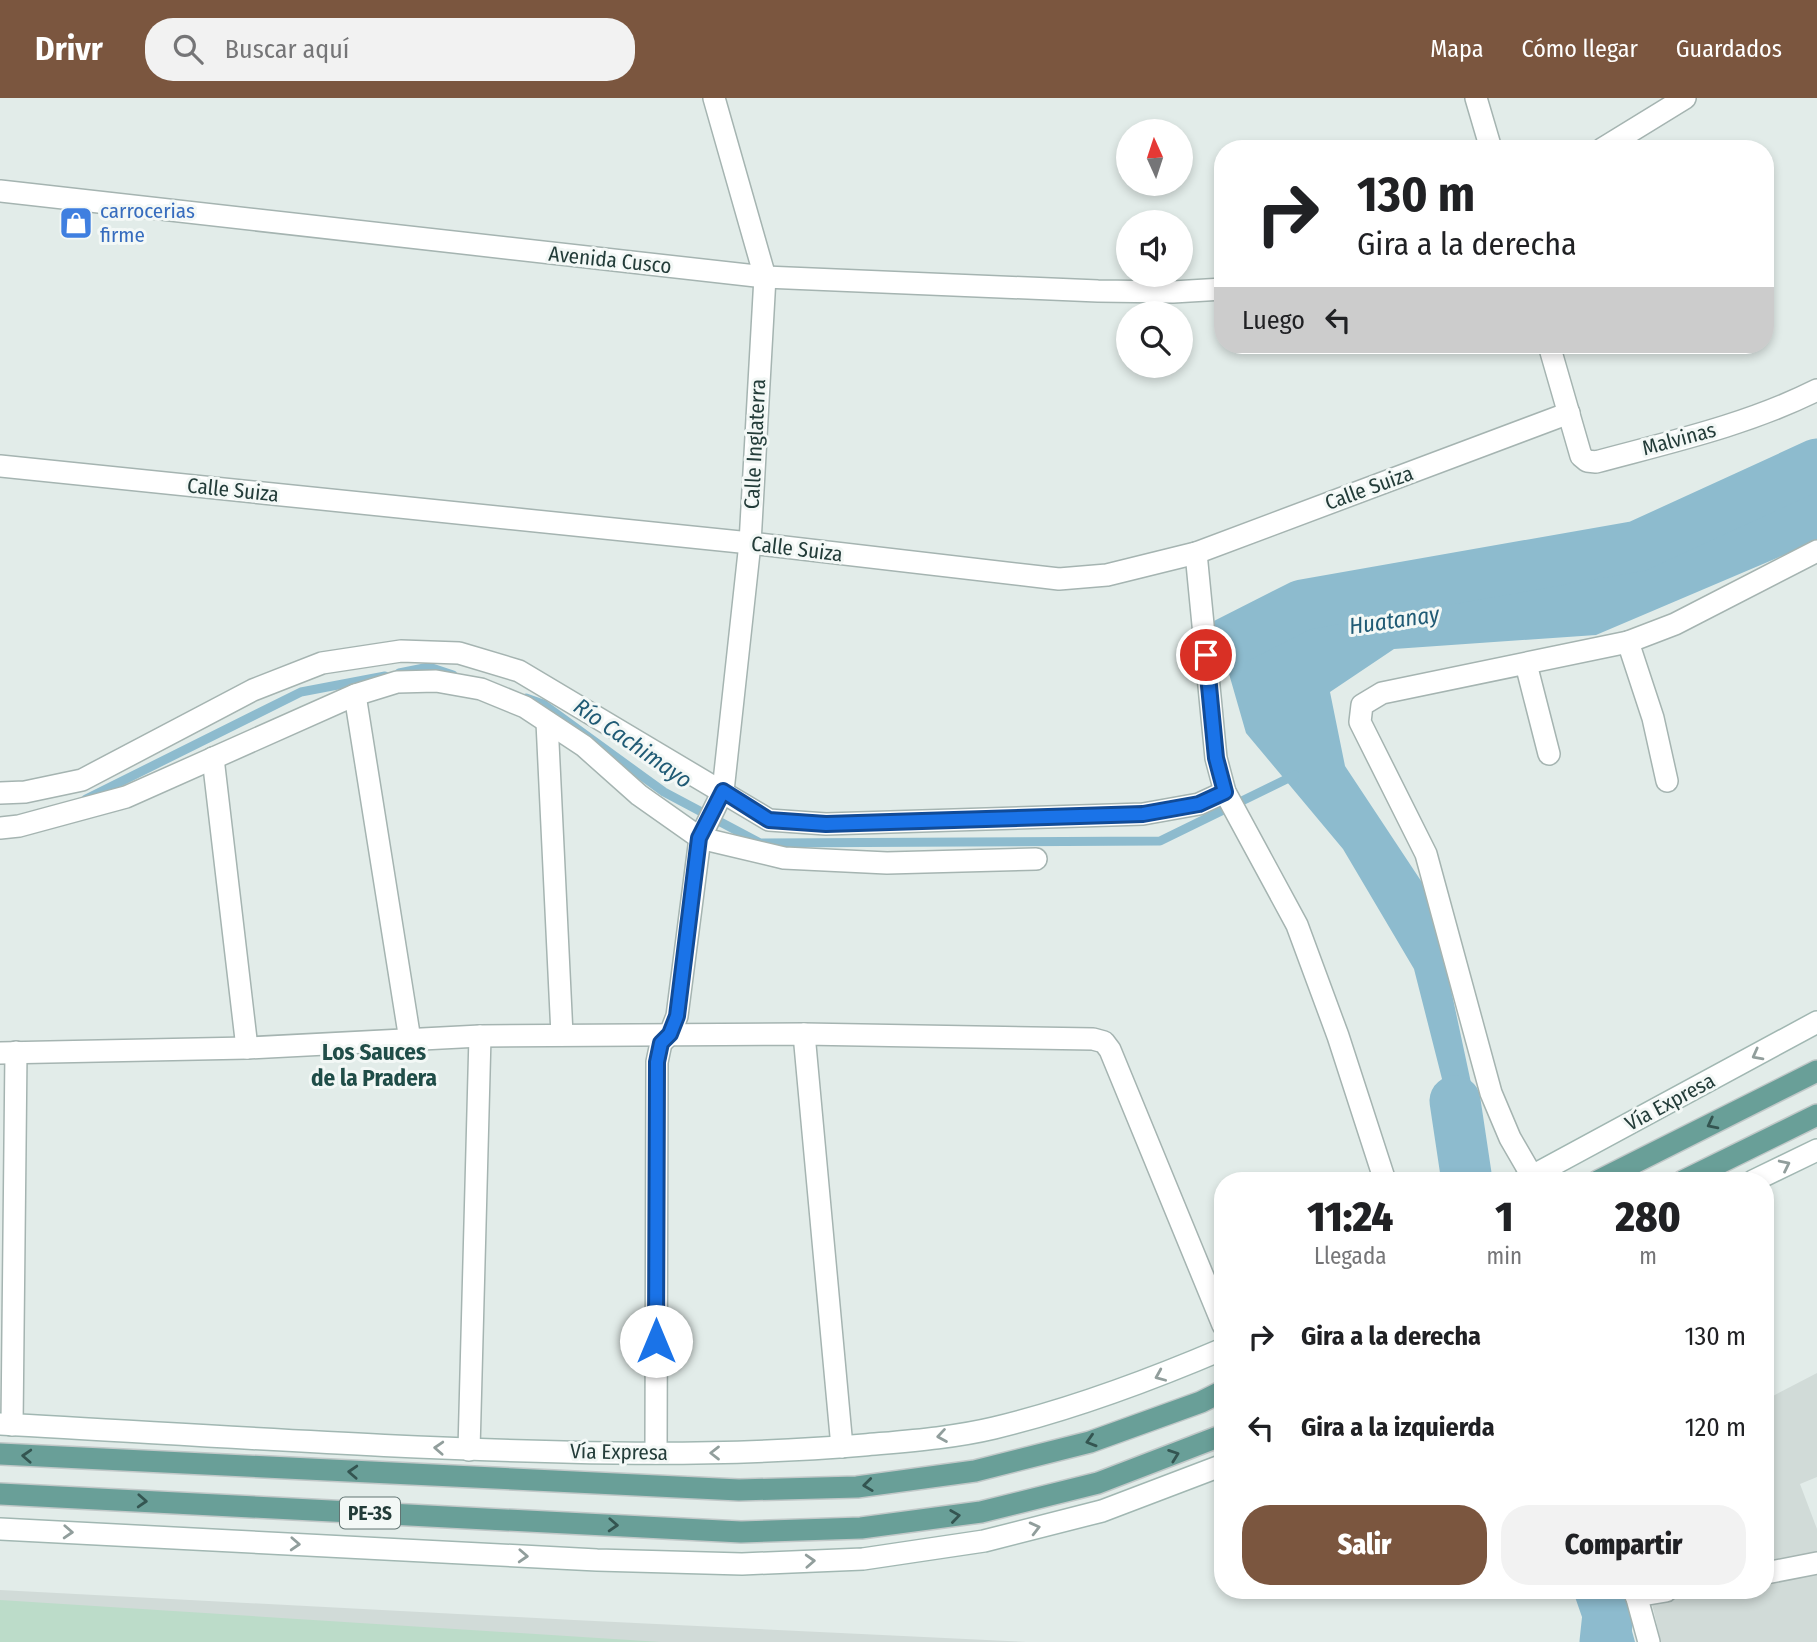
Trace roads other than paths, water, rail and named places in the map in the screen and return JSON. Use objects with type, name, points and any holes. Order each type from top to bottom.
[{"type":"main road","name":"Vía Expresa","points":[[1616,1172],[1817,1071]]},
{"type":"main road","points":[[1702,1172],[1817,1115]]},
{"type":"main road","name":"Vía Expresa","points":[[0,1454],[739,1490],[857,1486],[975,1471],[1090,1442],[1214,1396]]},
{"type":"main road","name":"PE-3S","points":[[0,1494],[740,1532],[861,1528],[981,1512],[1098,1483],[1214,1438]]},
{"type":"street","name":"Calle Inglaterra","points":[[713,98],[765,277],[750,543],[722,793]]},
{"type":"street","points":[[1476,98],[1488,140]]},
{"type":"street","points":[[1617,140],[1685,98]]},
{"type":"street","name":"Avenida Cusco","points":[[0,191],[765,277],[1098,291],[1214,290]]},
{"type":"street","points":[[1552,354],[1569,413]]},
{"type":"street","name":"Malvinas","points":[[1569,413],[1581,456],[1587,461],[1595,462],[1728,426],[1788,404],[1817,390]]},
{"type":"street","name":"Calle Suiza","points":[[0,466],[750,543],[1059,579],[1107,575],[1196,553],[1569,413]]},
{"type":"street","points":[[1523,1172],[1491,1093],[1426,854],[1360,722],[1362,705],[1382,693],[1628,642],[1675,624],[1817,551]]},
{"type":"street","points":[[1196,553],[1216,758],[1225,792],[1297,925],[1338,1036],[1382,1172]]},
{"type":"street","points":[[1628,642],[1653,718],[1667,781]]},
{"type":"street","points":[[0,793],[25,792],[82,780],[253,690],[322,663],[401,650],[459,653],[519,671],[769,820],[826,824],[1143,814],[1199,804],[1225,792]]},
{"type":"street","points":[[1526,664],[1549,754]]},
{"type":"street","points":[[0,828],[19,826],[126,797],[355,695],[397,682],[436,681],[481,690],[525,707],[584,746],[639,795],[703,831],[784,858],[887,863],[1036,859]]},
{"type":"street","points":[[355,695],[410,1040]]},
{"type":"street","points":[[547,722],[562,1035]]},
{"type":"street","points":[[214,758],[247,1048]]},
{"type":"street","points":[[656,1453],[657,1062],[661,1043],[670,1034],[677,1016],[703,831],[722,793]]},
{"type":"street","name":"Vía Expresa","points":[[1539,1172],[1817,1022]]},
{"type":"street","points":[[804,1034],[842,1447]]},
{"type":"street","points":[[6,1425],[8,1052],[247,1048],[480,1036],[562,1035],[804,1034],[1093,1039],[1104,1042],[1110,1050],[1214,1303]]},
{"type":"street","points":[[469,1450],[480,1036]]},
{"type":"street","points":[[1772,1172],[1817,1150]]},
{"type":"street","name":"Vía Expresa","points":[[6,1425],[469,1450],[737,1453],[842,1447],[915,1441],[991,1428],[1073,1407],[1152,1380],[1214,1353]]},
{"type":"street","name":"PE-3S","points":[[0,1529],[597,1560],[742,1564],[863,1559],[984,1541],[1102,1511],[1214,1468]]},
{"type":"street","points":[[1774,1571],[1817,1563]]},
{"type":"street","points":[[1637,1599],[1649,1642]]},
{"type":"water","points":[[1817,464],[1817,541],[1596,635],[1394,649],[1330,692],[1345,766],[1431,896],[1490,1172],[1466,1172],[1414,969],[1343,849],[1246,733],[1221,646],[1302,605],[1638,546]]},
{"type":"water","points":[[1603,1599],[1623,1599],[1635,1642],[1605,1642],[1608,1614]]},
{"type":"waterway","points":[[1221,646],[1302,605],[1638,546],[1817,464]]},
{"type":"waterway","name":"Río Cachimayo","points":[[399,673],[429,667],[453,675]]},
{"type":"waterway","name":"Río Cachimayo","points":[[86,799],[301,692],[385,676]]},
{"type":"waterway","name":"Río Cachimayo","points":[[526,698],[543,704],[664,792],[760,843],[1160,841],[1295,775]]},
{"type":"waterway","name":"Huatanay","points":[[1455,1101],[1466,1172]]},
{"type":"waterway","name":"Huatanay","points":[[1603,1599],[1608,1614],[1605,1642]]},
{"type":"place","name":"carrocerias firme","points":[[76,223]]},
{"type":"district","name":"Los Sauces de la Pradera","points":[[374,1065]]}]
